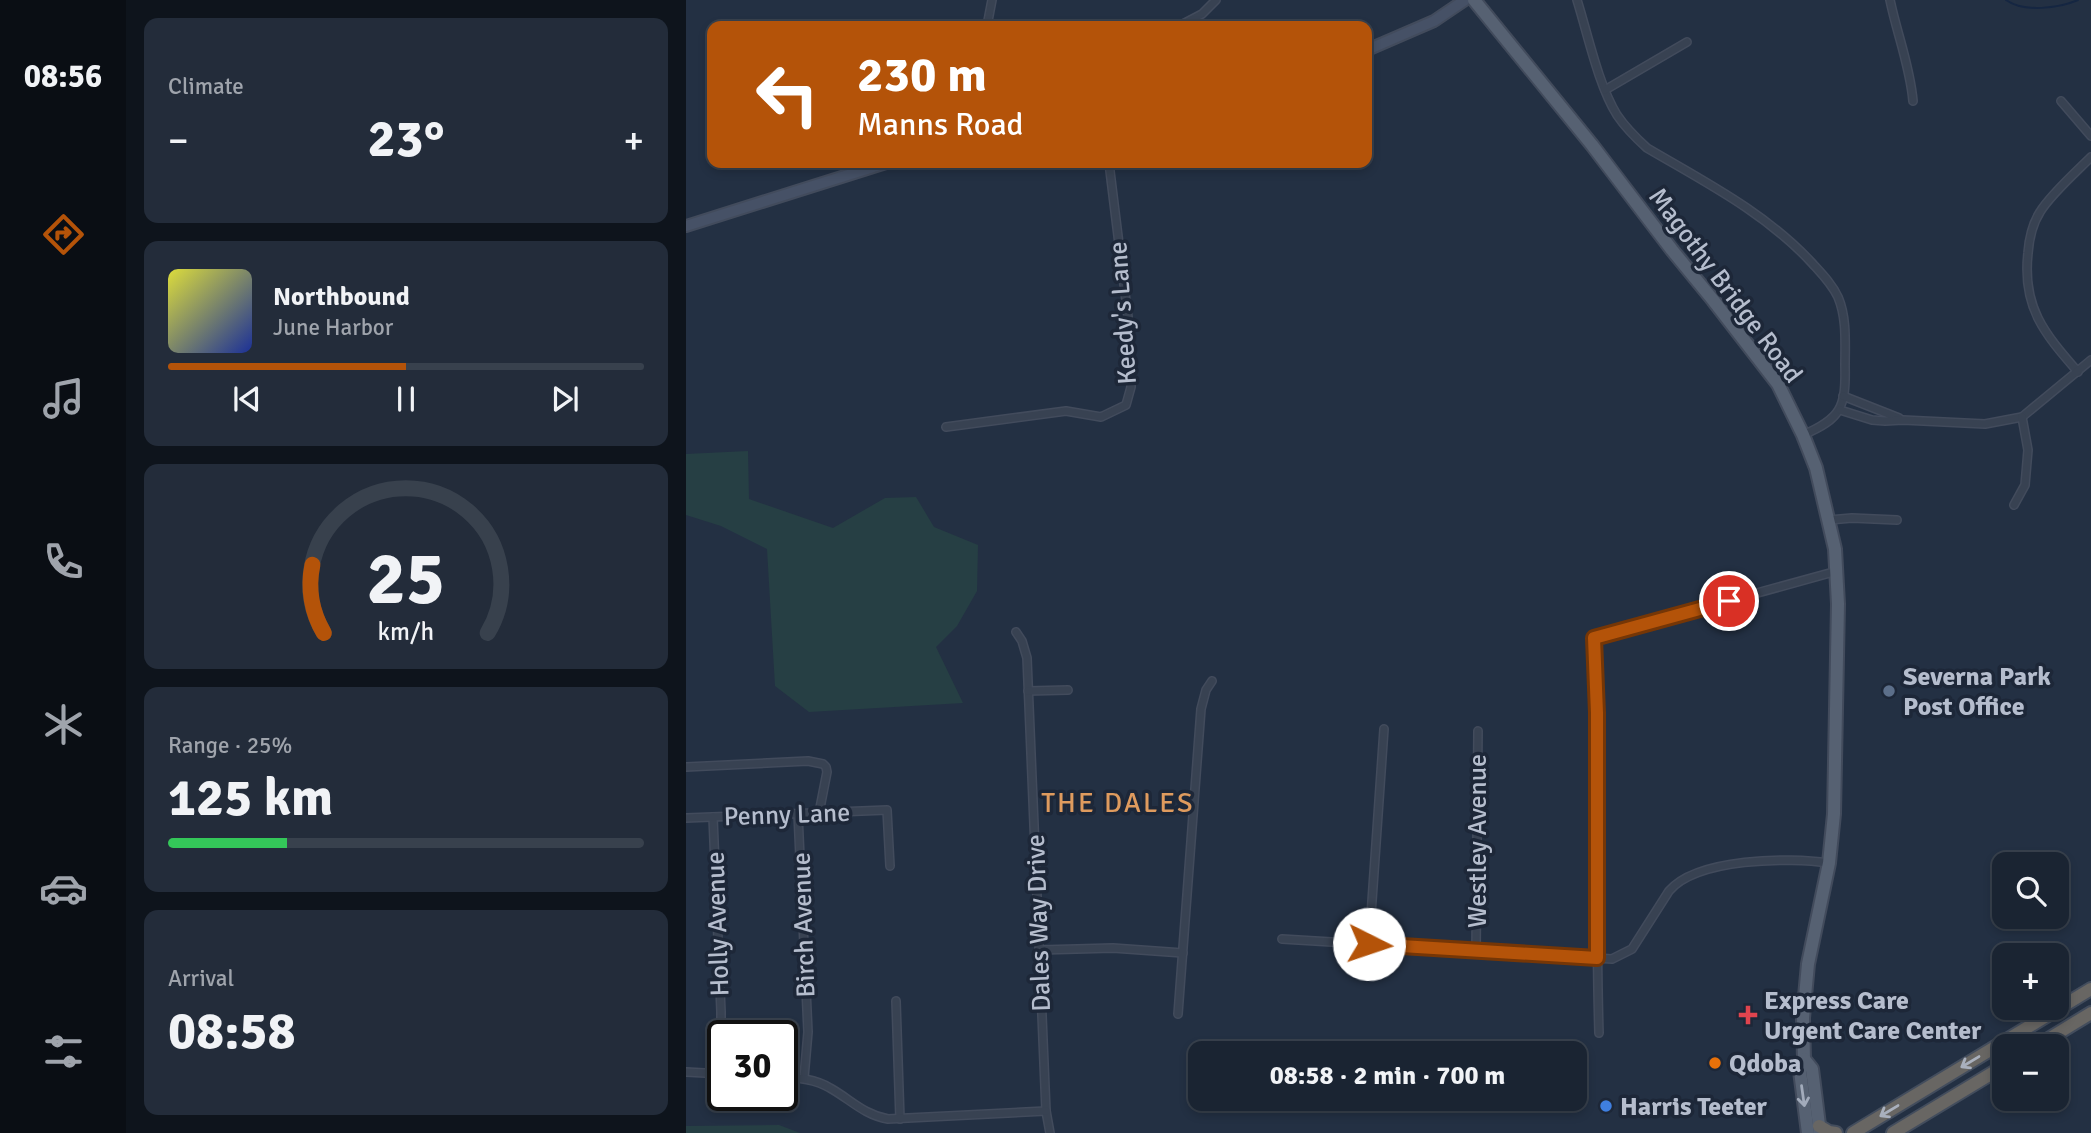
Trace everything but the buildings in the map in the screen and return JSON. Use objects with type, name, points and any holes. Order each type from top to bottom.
[{"type":"highway","points":[[1843,1133],[1853,1133],[2091,989]]},
{"type":"highway","points":[[2057,1034],[2091,1013]]},
{"type":"highway","points":[[1893,1133],[1992,1073]]},
{"type":"highway","points":[[1816,1131],[1836,1133]]},
{"type":"main road","points":[[1372,48],[1434,21],[1465,0]]},
{"type":"main road","name":"Magothy Bridge Road","points":[[1474,0],[1592,145],[1778,384],[1816,468],[1829,520],[1837,571],[1838,604],[1834,814],[1829,863],[1808,964],[1803,1018],[1804,1059],[1812,1069],[1816,1131]]},
{"type":"main road","points":[[686,226],[870,168]]},
{"type":"street","points":[[988,21],[992,0]]},
{"type":"street","points":[[1189,21],[1202,14],[1216,0]]},
{"type":"street","points":[[1577,0],[1605,90],[1617,115],[1647,148],[1763,218],[1801,251],[1827,279],[1838,298],[1845,327],[1846,371],[1840,410],[1822,427],[1803,435]]},
{"type":"street","points":[[1890,0],[1911,80],[1913,101]]},
{"type":"street","points":[[1605,90],[1687,42]]},
{"type":"street","points":[[2061,101],[2091,136]]},
{"type":"street","points":[[2078,372],[2052,342],[2034,311],[2025,275],[2029,241],[2039,212],[2091,156]]},
{"type":"street","name":"Keedy's Lane","points":[[946,427],[1066,411],[1101,418],[1126,405],[1131,387],[1128,317],[1110,168]]},
{"type":"street","points":[[1840,410],[1872,419],[1985,424],[2022,417],[2091,360]]},
{"type":"street","points":[[1843,396],[1903,420]]},
{"type":"street","points":[[2014,505],[2025,485],[2028,450],[2022,417]]},
{"type":"street","points":[[1829,520],[1896,520]]},
{"type":"street","points":[[1599,1033],[1594,638],[1837,571]]},
{"type":"street","name":"Dales Way Drive","points":[[1016,632],[1026,649],[1046,1111],[1050,1133]]},
{"type":"street","points":[[1178,1014],[1201,709],[1206,690],[1212,681]]},
{"type":"street","points":[[1028,691],[1068,690]]},
{"type":"street","points":[[1369,944],[1384,729]]},
{"type":"street","name":"Westley Avenue","points":[[1476,951],[1478,731]]},
{"type":"street","points":[[686,767],[808,761],[822,764],[827,772],[819,813]]},
{"type":"street","name":"Penny Lane","points":[[686,818],[887,810],[890,866]]},
{"type":"street","name":"Birch Avenue","points":[[798,814],[808,1032],[804,1078]]},
{"type":"street","name":"Holly Avenue","points":[[713,817],[721,1020]]},
{"type":"street","points":[[1282,939],[1612,959],[1632,949],[1669,891],[1675,884],[1692,875],[1730,864],[1773,860],[1829,863]]},
{"type":"street","points":[[1040,950],[1113,948],[1183,953]]},
{"type":"street","points":[[896,1001],[900,1118]]},
{"type":"street","points":[[686,1072],[707,1073]]},
{"type":"street","points":[[798,1078],[830,1088],[855,1106],[874,1116],[888,1119],[1046,1111]]},
{"type":"green space","points":[[748,451],[749,499],[833,528],[885,498],[916,497],[934,527],[978,545],[977,591],[957,626],[936,647],[963,703],[809,712],[775,686],[767,549],[721,526],[686,515],[686,454]]},
{"type":"green space","points":[[779,1125],[800,1133],[686,1133],[686,1126]]},
{"type":"waterway","points":[[2006,0],[2032,8],[2078,0]]},
{"type":"place","name":"Severna Park Post Office","points":[[1889,691]]},
{"type":"place","name":"Express Care Urgent Care Center","points":[[1748,1015]]},
{"type":"place","name":"Qdoba","points":[[1715,1063]]},
{"type":"place","name":"Harris Teeter","points":[[1606,1106]]},
{"type":"district","name":"THE DALES","points":[[1118,802]]},
{"type":"route","points":[[1369,944],[1597,958],[1597,713],[1594,638],[1729,601]]}]
